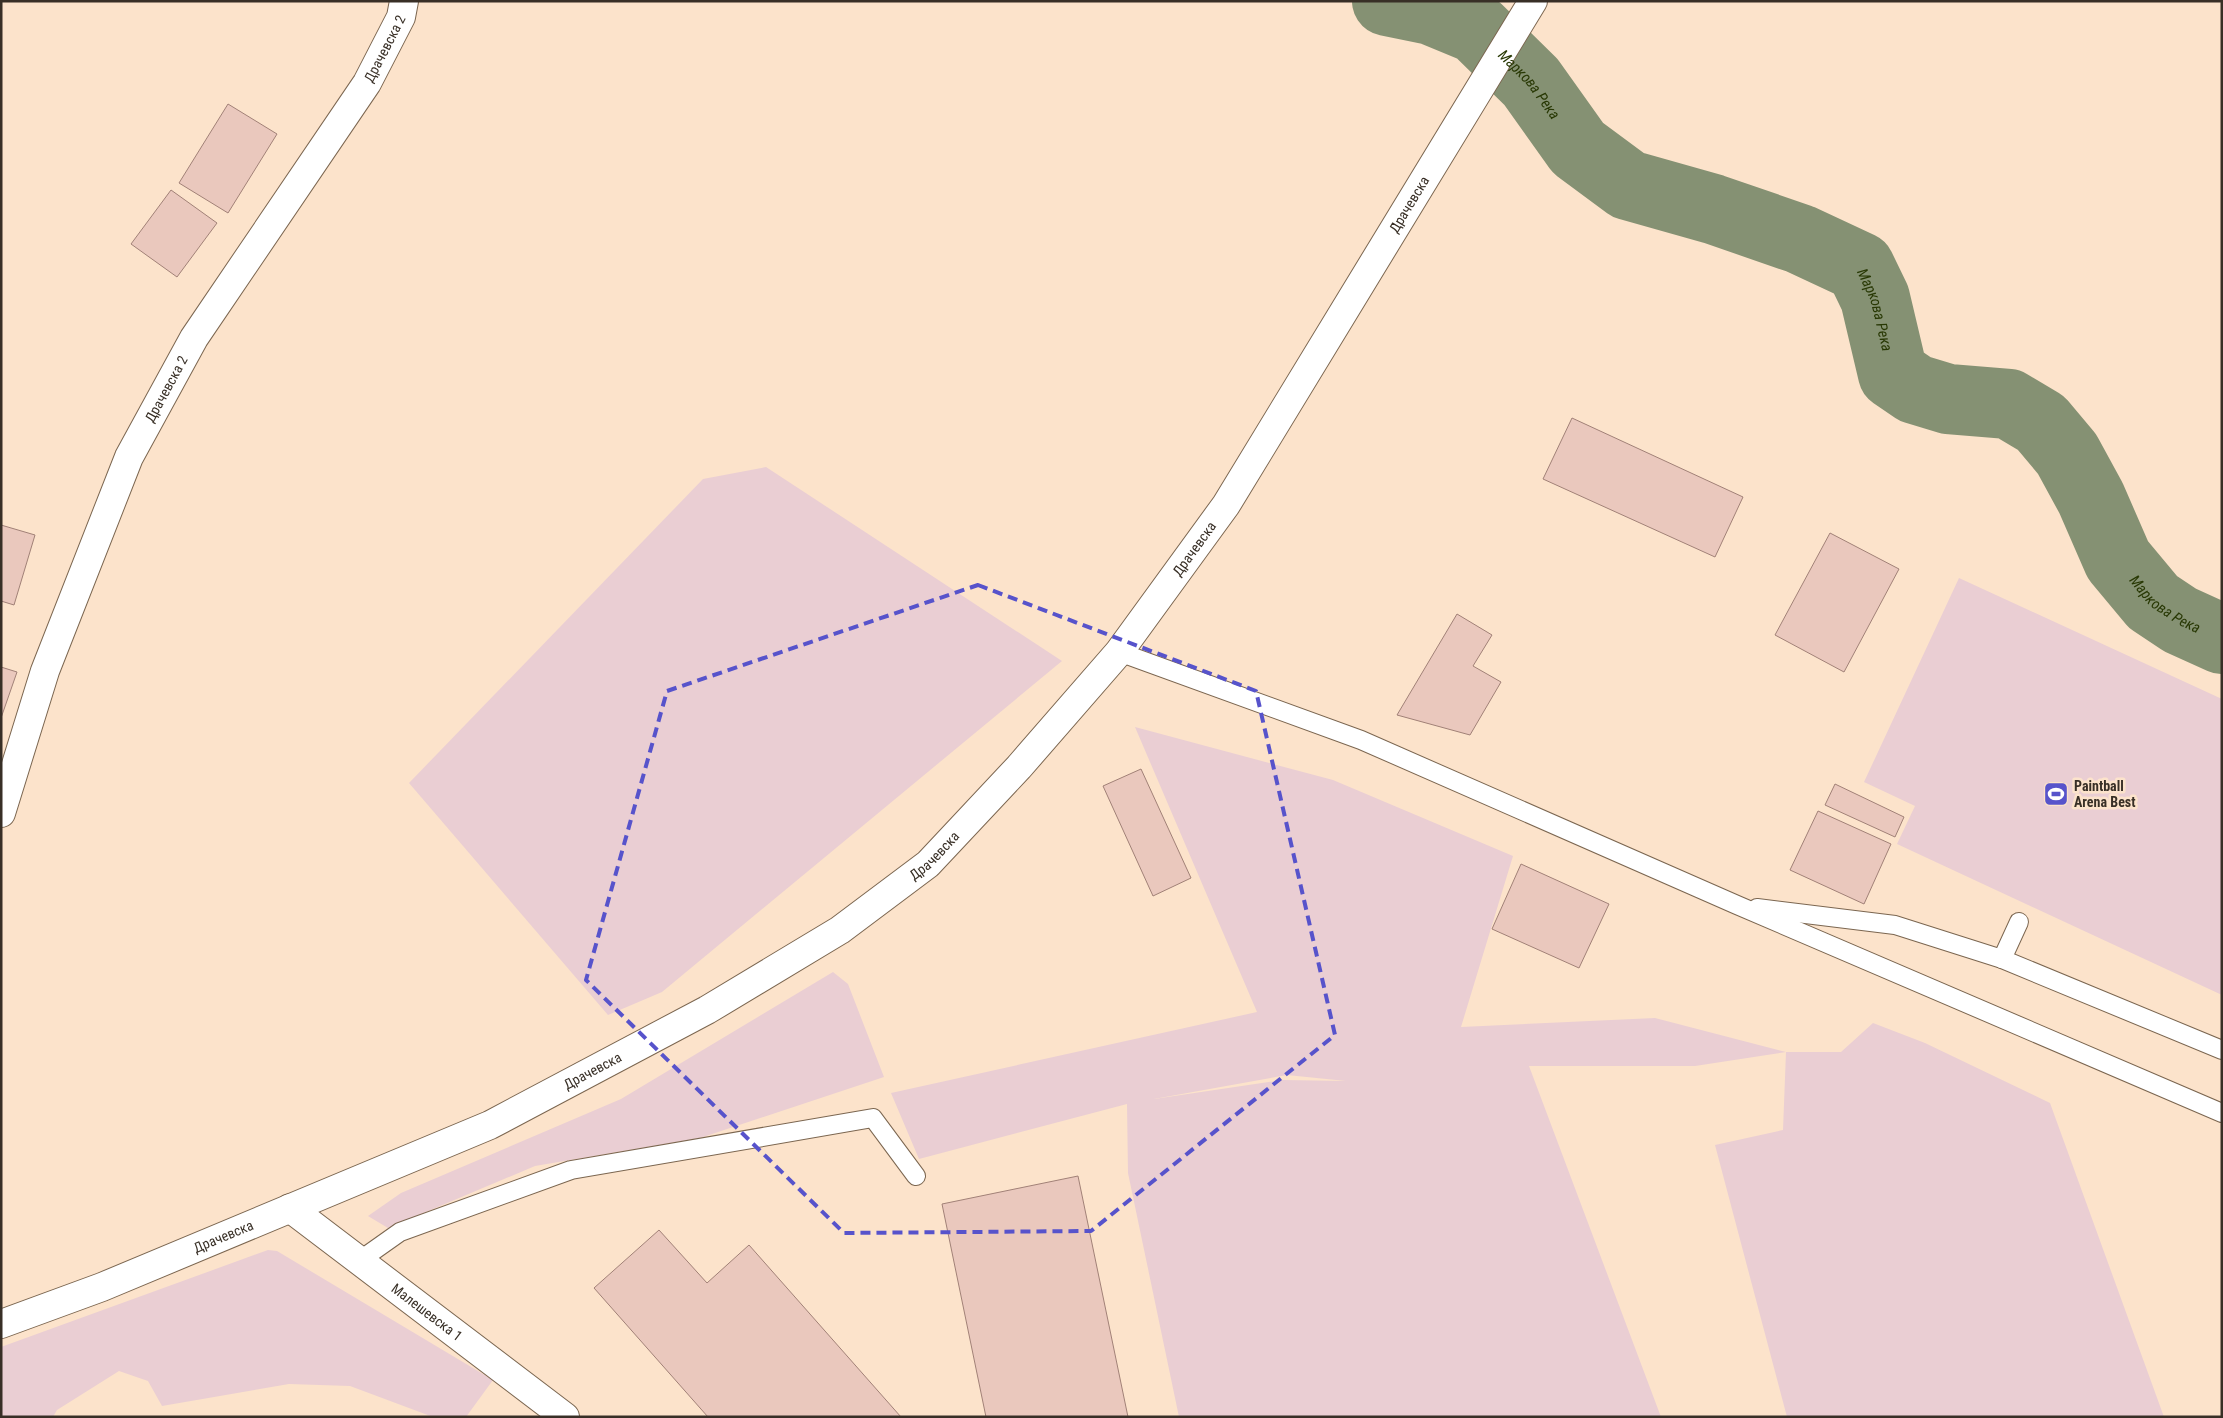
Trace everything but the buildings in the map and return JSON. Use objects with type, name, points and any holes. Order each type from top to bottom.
[{"type":"main road","name":"Драчевска 2","points":[[1,813],[46,671],[129,457],[194,338],[367,82],[401,17],[404,1]]},
{"type":"main road","name":"Драчевска","points":[[1,1324],[102,1287],[490,1125],[707,1010],[840,930],[928,864],[1019,767],[1119,652],[1226,505],[1533,1]]},
{"type":"main road","name":"Малешевска 1","points":[[290,1208],[565,1417]]},
{"type":"lane","points":[[1119,652],[1361,740],[1737,905],[2222,1113]]},
{"type":"lane","points":[[1737,905],[1895,925],[2002,958],[2222,1050]]},
{"type":"lane","points":[[2002,958],[2019,922]]},
{"type":"lane","points":[[359,1261],[400,1232],[570,1170],[873,1118],[916,1176]]},
{"type":"highlighted area","points":[[978,585],[1256,691],[1335,1035],[1091,1231],[844,1233],[586,980],[667,691]]},
{"type":"shaded area","points":[[766,467],[1062,661],[662,992],[608,1015],[409,783],[703,479]]},
{"type":"shaded area","name":"Paintball Arena Best","points":[[1959,578],[2222,699],[2222,995],[1897,844],[1915,806],[1864,782]]},
{"type":"shaded area","points":[[1135,727],[1333,780],[1513,856],[1461,1027],[1655,1018],[1786,1052],[1695,1066],[1529,1066],[1661,1417],[1179,1417],[1128,1173],[1127,1104],[919,1159],[891,1093],[1257,1012]],"holes":[[[1287,1075],[1346,1081],[1283,1080],[1154,1099]]]},
{"type":"shaded area","points":[[833,972],[848,984],[884,1077],[700,1138],[535,1166],[388,1228],[368,1216],[401,1193],[621,1099]]},
{"type":"shaded area","points":[[1873,1023],[1925,1043],[2050,1103],[2164,1417],[1787,1417],[1715,1145],[1783,1130],[1786,1052],[1841,1052]]},
{"type":"shaded area","points":[[268,1250],[277,1251],[493,1380],[466,1417],[433,1417],[350,1386],[289,1384],[162,1406],[148,1381],[119,1371],[57,1410],[53,1417],[1,1417],[1,1347]]},
{"type":"waterway","name":"Маркова Река","points":[[1387,1],[1431,10],[1477,29],[1531,82],[1578,148],[1628,185],[1713,209],[1800,239],[1860,267],[1875,298],[1893,374],[1915,389],[1948,399],[2009,404],[2041,423],[2067,454],[2091,498],[2118,560],[2153,602],[2180,620],[2222,639]]},
{"type":"place","name":"Paintball Arena Best","points":[[2056,794]]}]
